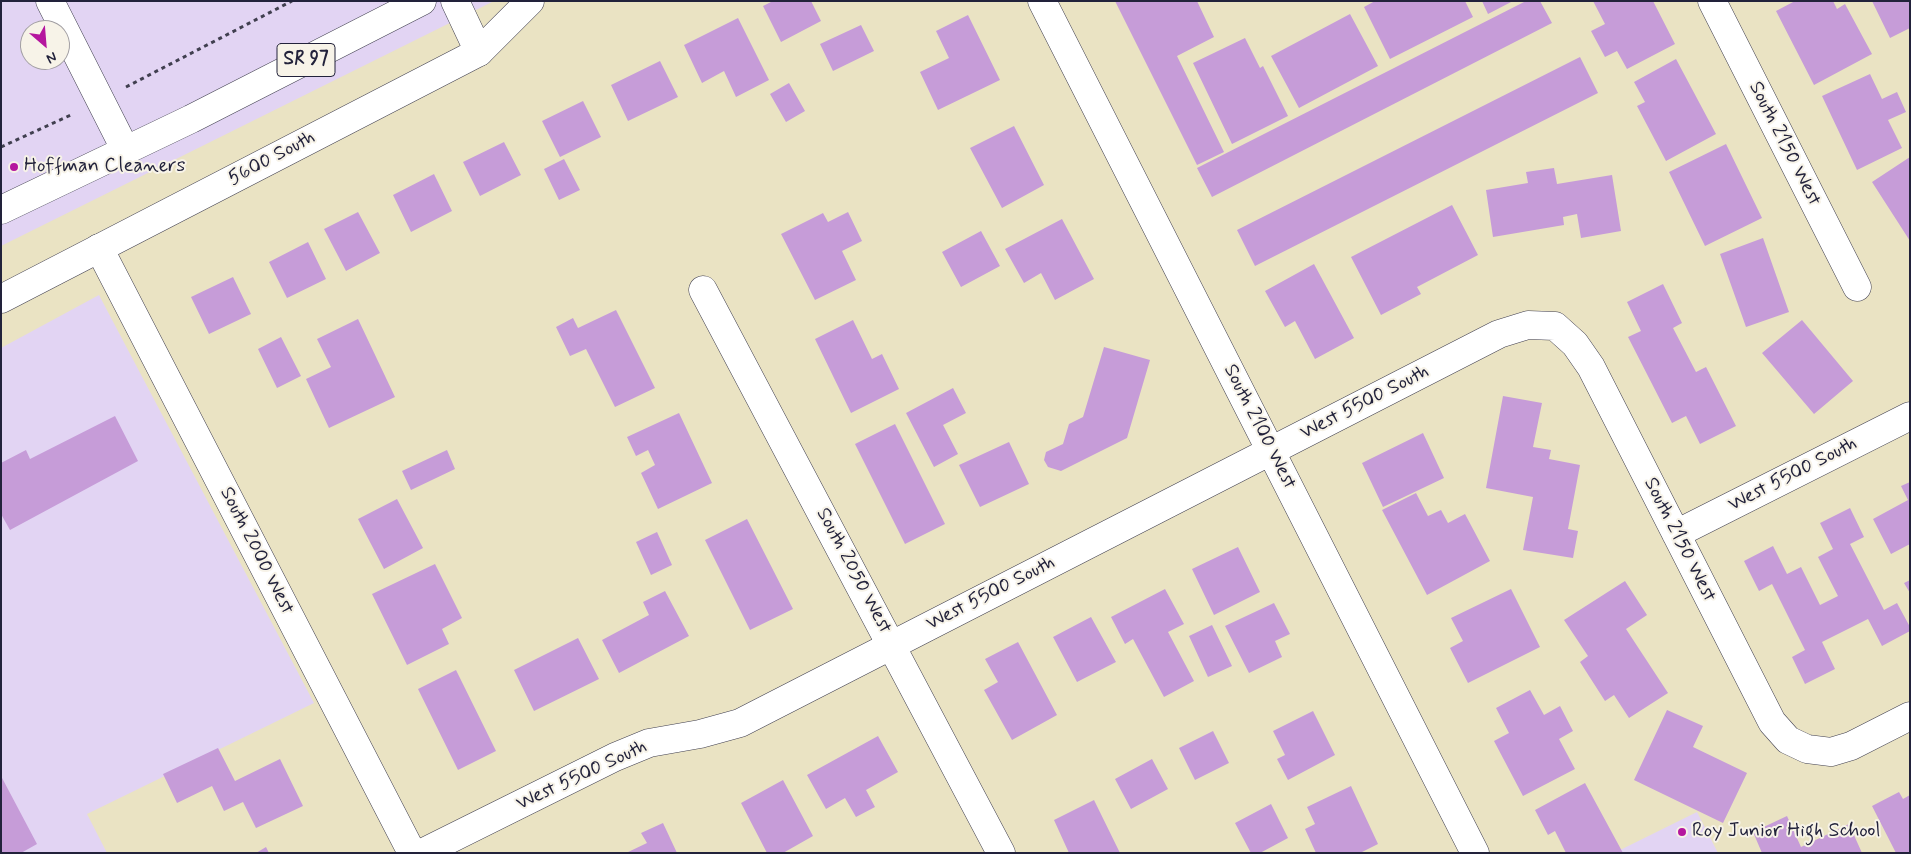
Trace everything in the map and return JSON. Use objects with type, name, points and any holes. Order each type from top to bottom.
[{"type":"street","points":[[50,1],[126,151]]},
{"type":"street","name":"SR 97","points":[[1,210],[126,151],[422,1]]},
{"type":"street","points":[[455,1],[478,52]]},
{"type":"street","name":"5600 South","points":[[1,299],[478,52],[530,1]]},
{"type":"street","name":"South 2100 West","points":[[1042,1],[1475,853]]},
{"type":"street","name":"South 2150 West","points":[[1712,1],[1857,287]]},
{"type":"street","name":"South 2000 West","points":[[100,248],[412,853]]},
{"type":"street","name":"South 2050 West","points":[[702,290],[1001,853]]},
{"type":"street","name":"West 5500 South","points":[[422,853],[624,753],[649,743],[700,734],[740,723],[1499,334],[1528,325],[1555,326]]},
{"type":"street","name":"South 2150 West","points":[[1555,326],[1575,344],[1591,367],[1772,722],[1788,740],[1807,749],[1831,752],[1851,746],[1910,716]]},
{"type":"street","name":"West 5500 South","points":[[1676,534],[1910,416]]},
{"type":"path","points":[[1,147],[100,101],[292,1]]},
{"type":"shaded area","points":[[1,1],[494,1],[1,246]]},
{"type":"shaded area","points":[[99,295],[314,703],[87,814],[107,853],[1,853],[1,348]]},
{"type":"shaded area","name":"Roy Junior High School","points":[[1697,812],[1718,853],[1614,853]]},
{"type":"building","points":[[773,1],[811,1],[821,21],[781,42],[763,6]]},
{"type":"building","points":[[1115,1],[1197,1],[1214,37],[1177,56],[1224,152],[1197,165]]},
{"type":"building","points":[[1375,1],[1465,1],[1473,17],[1390,59],[1364,7]]},
{"type":"building","points":[[1482,1],[1513,1],[1488,14]]},
{"type":"building","points":[[1526,1],[1540,1],[1552,23],[1212,197],[1197,168]]},
{"type":"building","points":[[1593,1],[1653,1],[1675,44],[1627,69],[1617,51],[1605,57],[1591,31],[1605,24]]},
{"type":"building","points":[[1795,1],[1833,1],[1837,9],[1845,4],[1872,54],[1814,85],[1776,11]]},
{"type":"building","points":[[1872,1],[1910,1],[1910,28],[1890,38]]},
{"type":"building","points":[[1350,14],[1378,66],[1299,108],[1271,56]]},
{"type":"building","points":[[968,15],[1000,80],[938,110],[920,72],[949,58],[936,31]]},
{"type":"building","points":[[738,18],[769,80],[736,97],[724,71],[702,83],[684,45]]},
{"type":"building","points":[[861,25],[874,51],[833,71],[820,44]]},
{"type":"building","points":[[1245,38],[1260,68],[1263,66],[1288,116],[1232,144],[1193,63]]},
{"type":"building","points":[[1580,57],[1598,93],[1255,266],[1237,230]]},
{"type":"building","points":[[1676,59],[1716,134],[1666,161],[1637,106],[1645,102],[1634,82]]},
{"type":"building","points":[[660,61],[678,97],[628,121],[611,85]]},
{"type":"building","points":[[1870,74],[1882,99],[1897,92],[1906,112],[1888,120],[1902,148],[1857,170],[1822,96]]},
{"type":"building","points":[[789,83],[805,111],[786,122],[770,94]]},
{"type":"building","points":[[583,101],[601,137],[560,157],[542,121]]},
{"type":"building","points":[[1014,126],[1044,185],[1002,208],[970,148]]},
{"type":"building","points":[[504,142],[521,175],[480,196],[463,162]]},
{"type":"building","points":[[1726,144],[1762,218],[1705,246],[1669,172]]},
{"type":"building","points":[[1910,157],[1910,241],[1872,182]]},
{"type":"building","points":[[564,159],[580,190],[559,200],[544,169]]},
{"type":"building","points":[[1554,168],[1557,184],[1612,175],[1621,231],[1581,238],[1577,214],[1563,217],[1564,225],[1493,237],[1486,190],[1528,183],[1526,172]]},
{"type":"building","points":[[434,174],[452,211],[411,232],[393,195]]},
{"type":"building","points":[[1452,205],[1478,255],[1417,287],[1421,294],[1381,315],[1351,257]]},
{"type":"building","points":[[358,212],[380,253],[346,271],[324,229]]},
{"type":"building","points":[[848,212],[862,241],[842,251],[856,280],[815,300],[781,234],[823,213],[828,222]]},
{"type":"building","points":[[1062,219],[1094,279],[1055,300],[1041,273],[1024,283],[1005,249]]},
{"type":"building","points":[[981,231],[1000,266],[961,287],[942,252]]},
{"type":"building","points":[[1763,238],[1789,312],[1746,327],[1720,254]]},
{"type":"building","points":[[308,242],[326,279],[287,298],[269,262]]},
{"type":"building","points":[[1314,264],[1354,338],[1315,359],[1295,321],[1285,327],[1265,291]]},
{"type":"building","points":[[233,277],[251,314],[209,334],[191,297]]},
{"type":"building","points":[[1663,284],[1682,323],[1673,328],[1696,372],[1706,367],[1736,426],[1700,444],[1686,416],[1672,423],[1628,337],[1641,331],[1627,302]]},
{"type":"building","points":[[616,310],[655,388],[615,407],[586,349],[570,356],[556,327],[573,318],[578,328]]},
{"type":"building","points":[[358,319],[395,397],[329,428],[306,379],[331,367],[317,339]]},
{"type":"building","points":[[853,320],[872,359],[882,354],[899,389],[851,413],[815,339]]},
{"type":"building","points":[[1802,320],[1853,381],[1814,414],[1762,353]]},
{"type":"building","points":[[281,337],[301,376],[277,388],[258,349]]},
{"type":"building","points":[[1104,347],[1150,360],[1127,438],[1061,471],[1048,467],[1044,460],[1046,452],[1063,444],[1069,424],[1083,417]]},
{"type":"building","points":[[953,388],[966,413],[943,425],[958,454],[934,467],[906,413]]},
{"type":"building","points":[[1503,396],[1542,403],[1533,447],[1551,450],[1549,459],[1580,465],[1568,529],[1578,531],[1573,558],[1523,550],[1533,497],[1486,488]]},
{"type":"building","points":[[679,413],[712,483],[658,509],[641,473],[655,465],[648,450],[636,456],[627,437]]},
{"type":"building","points":[[115,416],[138,461],[10,530],[1,514],[1,463],[26,450],[30,459]]},
{"type":"building","points":[[895,424],[945,524],[905,544],[855,444]]},
{"type":"building","points":[[1423,433],[1444,478],[1383,507],[1362,463]]},
{"type":"building","points":[[1009,442],[1029,484],[980,507],[959,465]]},
{"type":"building","points":[[447,450],[455,469],[411,490],[402,471]]},
{"type":"building","points":[[1910,482],[1910,544],[1891,554],[1873,519],[1908,500],[1901,486]]},
{"type":"building","points":[[1416,493],[1428,516],[1441,510],[1448,523],[1465,514],[1490,561],[1427,595],[1382,510]]},
{"type":"building","points":[[397,499],[423,548],[384,569],[358,519]]},
{"type":"building","points":[[1850,508],[1864,537],[1850,544],[1884,610],[1897,603],[1910,627],[1910,631],[1882,646],[1868,619],[1822,642],[1835,669],[1805,684],[1792,657],[1805,650],[1772,584],[1759,591],[1744,561],[1773,546],[1787,574],[1801,567],[1820,605],[1838,596],[1818,557],[1833,549],[1820,523]]},
{"type":"building","points":[[747,519],[793,609],[750,630],[705,540]]},
{"type":"building","points":[[657,532],[672,565],[651,575],[636,542]]},
{"type":"building","points":[[1238,547],[1260,592],[1214,615],[1192,569]]},
{"type":"building","points":[[435,564],[462,618],[442,629],[449,644],[407,665],[372,594]]},
{"type":"building","points":[[1910,580],[1910,593],[1904,583]]},
{"type":"building","points":[[1625,581],[1647,615],[1626,629],[1668,693],[1629,718],[1614,695],[1605,701],[1580,662],[1588,656],[1564,620]]},
{"type":"building","points":[[1165,589],[1184,624],[1168,632],[1194,681],[1164,697],[1133,639],[1125,644],[1111,617]]},
{"type":"building","points":[[1511,589],[1540,647],[1468,683],[1450,648],[1463,641],[1451,618]]},
{"type":"building","points":[[665,591],[689,636],[619,673],[602,640],[649,615],[643,602]]},
{"type":"building","points":[[1274,603],[1290,634],[1275,641],[1282,657],[1249,673],[1225,626]]},
{"type":"building","points":[[1091,617],[1116,662],[1077,682],[1053,637]]},
{"type":"building","points":[[1212,625],[1232,666],[1208,677],[1189,636]]},
{"type":"building","points":[[578,638],[599,679],[534,711],[514,670]]},
{"type":"building","points":[[1018,642],[1057,715],[1012,740],[984,690],[998,682],[985,659]]},
{"type":"building","points":[[456,670],[496,751],[458,770],[418,689]]},
{"type":"building","points":[[1530,690],[1544,715],[1560,706],[1573,731],[1559,739],[1575,769],[1523,796],[1494,741],[1509,733],[1496,708]]},
{"type":"building","points":[[1667,710],[1703,726],[1693,747],[1747,773],[1723,823],[1634,780]]},
{"type":"building","points":[[1313,711],[1335,755],[1288,780],[1277,759],[1285,755],[1273,731]]},
{"type":"building","points":[[1213,731],[1229,763],[1195,780],[1179,748]]},
{"type":"building","points":[[878,736],[898,772],[866,790],[875,807],[856,817],[845,798],[826,809],[807,775]]},
{"type":"building","points":[[218,748],[235,781],[280,759],[303,806],[256,828],[243,802],[224,811],[212,786],[177,803],[163,774]]},
{"type":"building","points":[[1152,759],[1168,789],[1131,809],[1115,779]]},
{"type":"building","points":[[1,776],[37,844],[21,853],[1,853]]},
{"type":"building","points":[[783,780],[813,836],[783,853],[767,853],[741,803]]},
{"type":"building","points":[[1585,783],[1623,853],[1566,853],[1555,831],[1548,835],[1535,810]]},
{"type":"building","points":[[1351,786],[1378,844],[1360,853],[1316,853],[1305,829],[1315,824],[1307,807]]},
{"type":"building","points":[[1899,792],[1903,799],[1910,795],[1909,853],[1896,853],[1872,806]]},
{"type":"building","points":[[1094,800],[1120,853],[1069,853],[1054,820]]},
{"type":"building","points":[[1271,804],[1288,838],[1260,853],[1251,853],[1235,823]]},
{"type":"building","points":[[1787,816],[1801,847],[1849,824],[1862,853],[1762,853],[1753,832]]},
{"type":"building","points":[[663,823],[677,853],[626,853],[647,843],[641,833]]},
{"type":"building","points":[[266,847],[269,853],[256,853]]},
{"type":"place","name":"Hoffman Cleaners","points":[[14,167]]},
{"type":"place","name":"Roy Junior High School","points":[[1682,832]]}]
